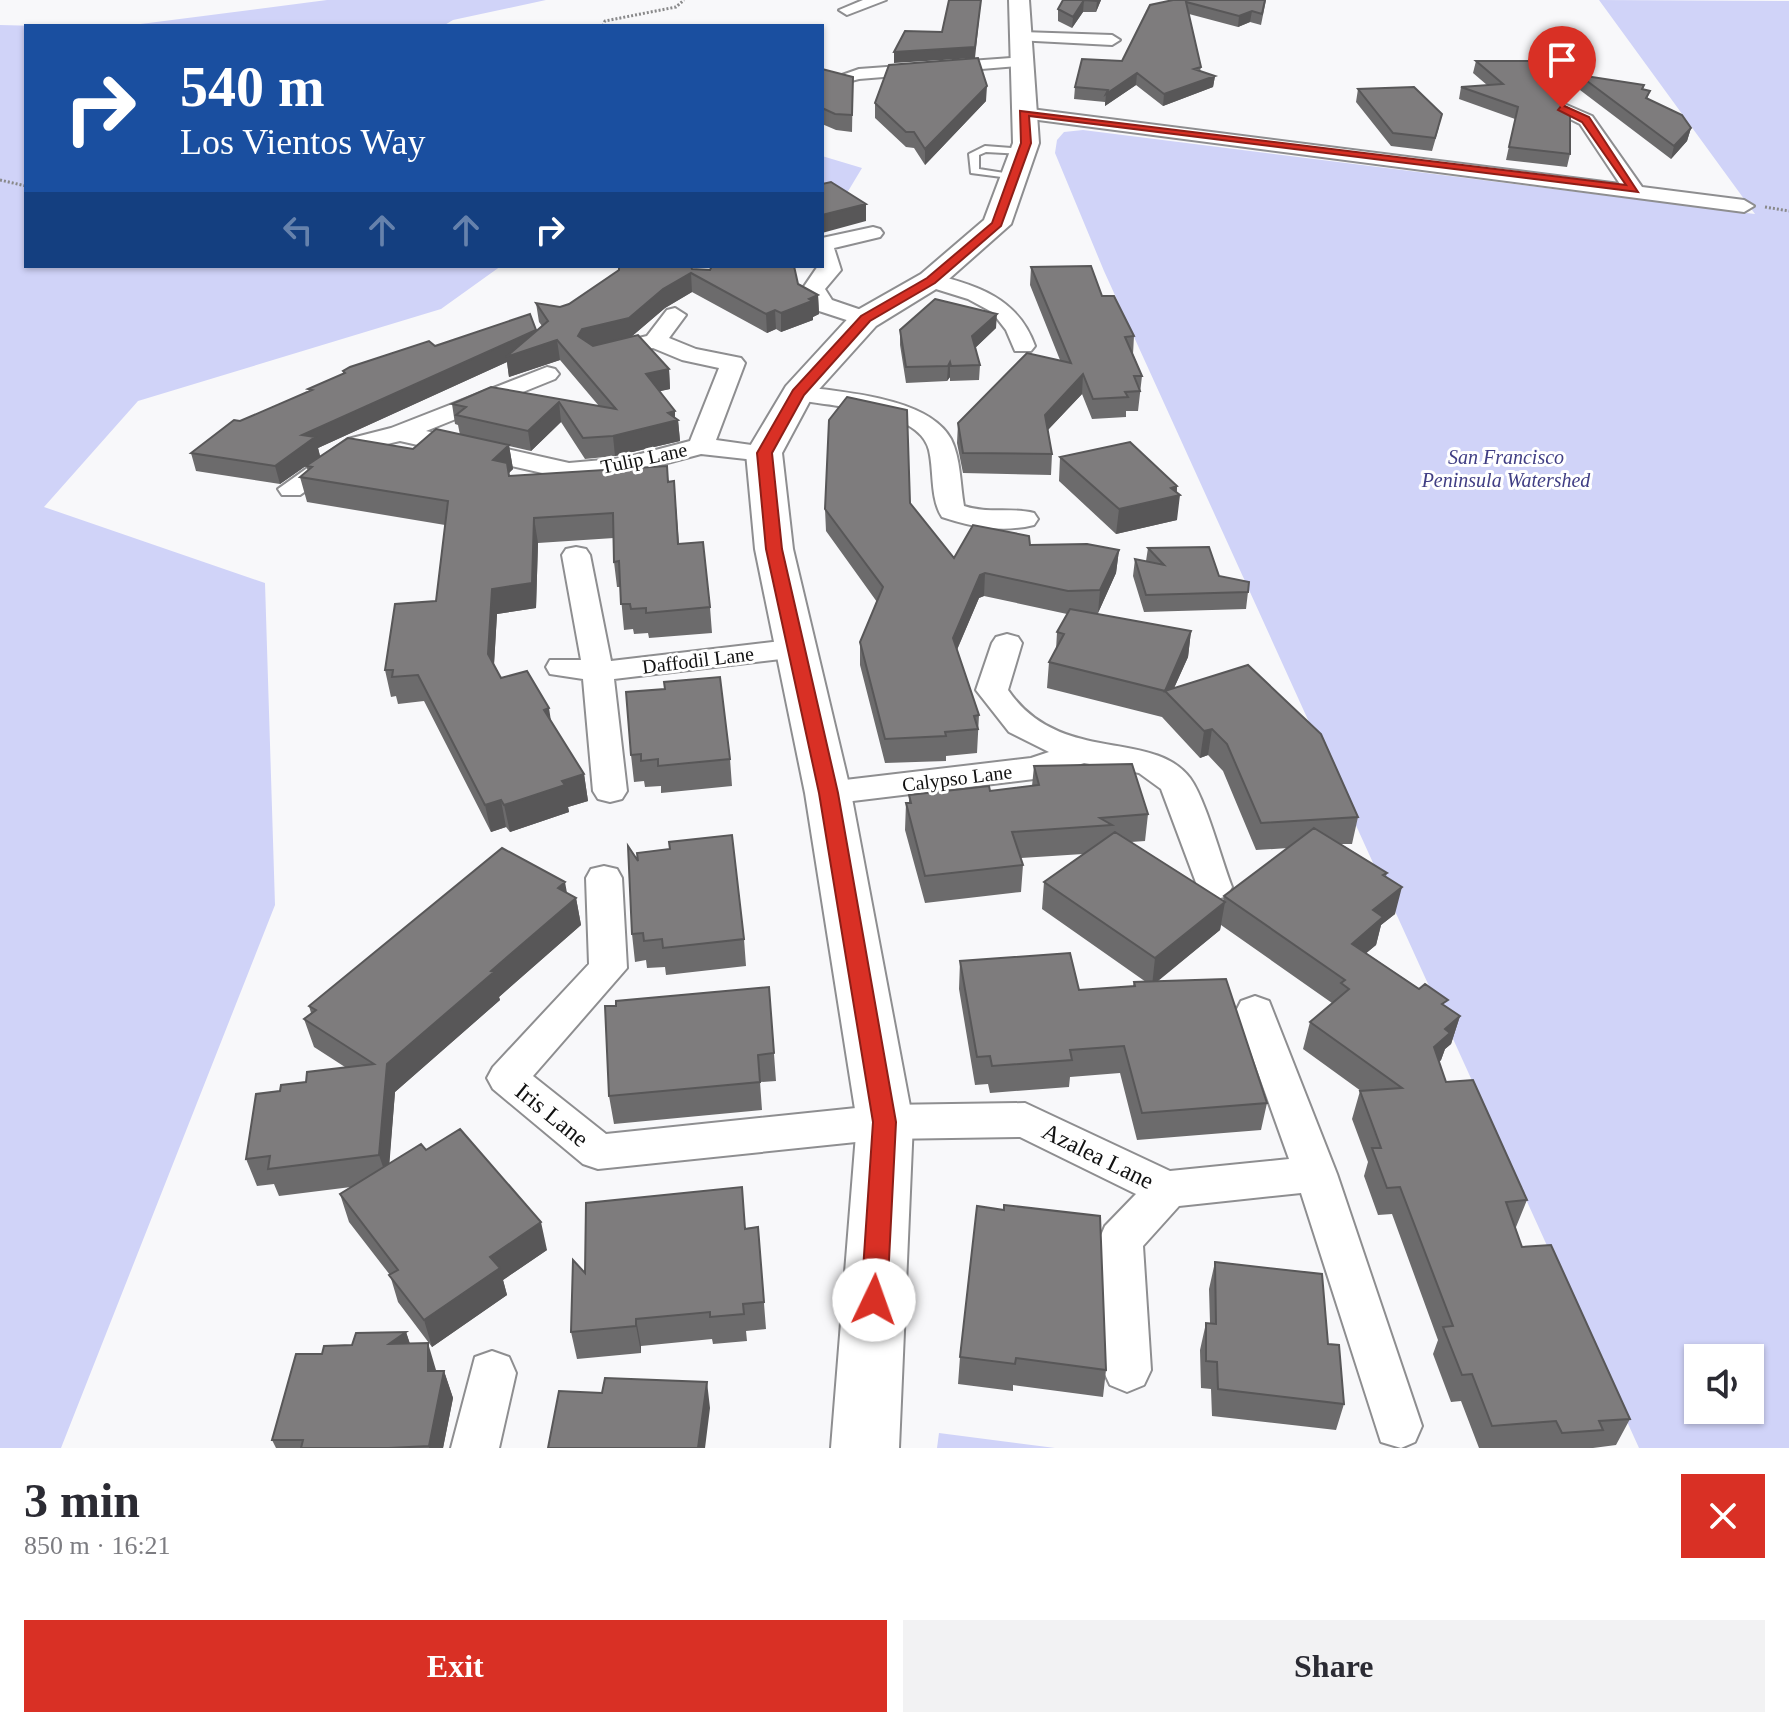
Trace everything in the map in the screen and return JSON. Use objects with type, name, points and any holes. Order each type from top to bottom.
[{"type":"street","points":[[847,10],[878,0]]},
{"type":"street","points":[[836,80],[1022,33],[1112,40]]},
{"type":"street","points":[[865,1448],[885,1122],[828,793],[774,549],[764,453],[798,393],[865,319],[931,280],[997,224],[1020,147],[1022,33]]},
{"type":"street","points":[[1562,108],[1586,120],[1634,190]]},
{"type":"street","points":[[1020,147],[1634,190],[1744,206]]},
{"type":"street","points":[[824,244],[873,233]]},
{"type":"street","points":[[824,248],[830,270],[814,288],[824,305],[865,319]]},
{"type":"street","points":[[931,280],[1000,305],[1018,325],[1023,346]]},
{"type":"street","points":[[595,355],[655,341],[675,315]]},
{"type":"street","name":"Tulip Lane","points":[[655,341],[690,355],[733,363],[701,446]]},
{"type":"street","name":"Tulip Lane","points":[[291,489],[357,444],[400,433],[547,374]]},
{"type":"street","points":[[798,393],[893,411],[926,424],[939,440],[952,511],[981,521],[1024,519]]},
{"type":"street","name":"Tulip Lane","points":[[400,433],[569,471],[626,466],[701,446],[764,453]]},
{"type":"street","points":[[576,555],[598,672],[610,791]]},
{"type":"street","name":"Calypso Lane","points":[[1007,643],[992,690],[1008,717],[1034,736],[1083,752],[1149,764],[1176,783],[1214,887]]},
{"type":"street","name":"Daffodil Lane","points":[[561,667],[598,672],[798,648]]},
{"type":"street","name":"Calypso Lane","points":[[828,793],[1034,768],[1083,752]]},
{"type":"street","name":"Iris Lane","points":[[604,878],[608,968],[507,1078],[598,1152],[885,1122]]},
{"type":"street","points":[[1255,1011],[1316,1174],[1398,1426]]},
{"type":"street","name":"Azalea Lane","points":[[885,1122],[1025,1120],[1167,1189],[1316,1174]]},
{"type":"street","name":"Azalea Lane","points":[[1127,1370],[1121,1240],[1167,1189]]},
{"type":"street","points":[[475,1448],[492,1373]]},
{"type":"path","points":[[604,24],[605,21],[676,7],[684,0]]},
{"type":"path","points":[[0,180],[24,186]]},
{"type":"green space","points":[[327,0],[546,0],[446,24],[141,24]]},
{"type":"green space","name":"San Francisco Peninsula Watershed","points":[[1599,0],[1789,1],[1789,1448],[1639,1448],[1104,271],[1055,153],[1057,140],[1064,132],[1083,130],[1755,214]]},
{"type":"green space","points":[[0,25],[24,26],[24,268],[498,268],[441,309],[138,401],[44,507],[265,583],[275,905],[61,1448],[0,1448]]},
{"type":"green space","points":[[824,157],[862,168],[844,198],[824,195]]},
{"type":"green space","points":[[939,1433],[1055,1448],[937,1448]]},
{"type":"building","points":[[949,0],[981,0],[975,47],[894,52],[905,31],[942,32]]},
{"type":"building","points":[[1063,0],[1084,0],[1073,17],[1058,9]]},
{"type":"building","points":[[1173,0],[1265,0],[1262,14],[1252,11],[1239,16],[1186,2],[1201,67],[1194,69],[1215,76],[1164,94],[1137,73],[1106,94],[1108,90],[1075,87],[1082,59],[1122,61],[1150,5]]},
{"type":"building","points":[[1533,54],[1571,56],[1571,90],[1565,88],[1556,92],[1558,102],[1570,109],[1570,154],[1509,147],[1518,107],[1461,87],[1503,84],[1476,61],[1536,61]]},
{"type":"building","points":[[978,58],[987,86],[925,149],[914,132],[906,132],[875,103],[889,65]]},
{"type":"building","points":[[824,70],[853,77],[852,115],[835,114],[824,109]]},
{"type":"building","points":[[1579,75],[1644,85],[1642,89],[1650,91],[1646,98],[1682,115],[1691,128],[1674,146]]},
{"type":"building","points":[[1414,87],[1442,114],[1435,138],[1393,133],[1358,89]]},
{"type":"building","points":[[831,182],[866,204],[824,214],[824,184]]},
{"type":"building","points":[[1091,266],[1102,296],[1114,296],[1134,336],[1125,337],[1142,376],[1134,376],[1140,391],[1125,392],[1128,397],[1093,399],[1083,374],[1045,415],[1052,454],[963,453],[958,423],[1027,353],[1071,363],[1031,267]]},
{"type":"building","points":[[794,268],[798,284],[818,295],[809,299],[812,301],[781,313],[775,310],[766,314],[691,273],[663,289],[629,318],[582,329],[578,336],[593,346],[638,335],[669,369],[646,374],[675,411],[668,413],[678,420],[613,436],[583,438],[559,402],[528,431],[456,415],[466,407],[452,404],[491,387],[616,409],[557,340],[506,357],[548,321],[536,303],[560,307],[569,304],[619,270]]},
{"type":"building","points":[[935,299],[997,314],[972,336],[980,365],[951,366],[950,362],[948,366],[906,367],[900,330]]},
{"type":"building","points":[[530,314],[536,330],[302,435],[315,437],[275,466],[191,453],[234,420],[240,421],[312,390],[308,389],[345,373],[343,371],[350,367],[429,341],[435,346]]},
{"type":"building","points":[[847,397],[907,410],[910,503],[954,558],[973,525],[1029,536],[1030,545],[1087,544],[1119,550],[1100,590],[1068,591],[985,573],[980,575],[953,638],[979,715],[974,716],[978,729],[945,732],[946,736],[885,739],[860,642],[883,587],[825,509],[829,420]]},
{"type":"building","points":[[436,429],[509,445],[493,460],[507,463],[509,476],[667,466],[668,482],[674,481],[678,544],[703,542],[710,607],[646,613],[646,608],[631,609],[630,604],[621,604],[619,561],[614,562],[613,513],[534,518],[532,583],[492,589],[488,654],[501,678],[527,671],[549,708],[544,710],[584,774],[562,781],[565,785],[504,805],[501,800],[485,805],[418,675],[392,677],[393,670],[385,670],[395,604],[436,601],[448,501],[300,477],[312,467],[306,466],[348,438],[413,449]]},
{"type":"building","points":[[1130,442],[1177,486],[1171,488],[1180,495],[1119,509],[1060,457]]},
{"type":"building","points":[[1209,547],[1219,576],[1249,582],[1248,592],[1146,595],[1135,559],[1164,565],[1148,548]]},
{"type":"building","points":[[1070,609],[1191,631],[1165,691],[1049,662],[1064,634],[1057,632]]},
{"type":"building","points":[[1248,665],[1321,734],[1358,817],[1261,823],[1227,744],[1212,729],[1204,731],[1165,691]]},
{"type":"building","points":[[720,677],[730,759],[658,766],[658,759],[641,761],[641,754],[631,755],[626,692],[665,689],[664,682]]},
{"type":"building","points":[[1132,764],[1148,814],[1100,818],[1112,825],[1012,832],[1023,865],[925,876],[906,803],[911,803],[909,795],[989,786],[990,791],[1039,785],[1034,766]]},
{"type":"building","points":[[1314,828],[1387,873],[1383,875],[1402,887],[1373,910],[1383,917],[1352,944],[1419,989],[1425,984],[1448,1000],[1442,1004],[1460,1016],[1445,1029],[1450,1033],[1434,1047],[1446,1082],[1473,1080],[1527,1200],[1506,1202],[1522,1247],[1551,1245],[1630,1419],[1599,1421],[1603,1430],[1562,1433],[1556,1421],[1492,1426],[1472,1374],[1462,1375],[1443,1327],[1453,1326],[1400,1187],[1387,1188],[1372,1148],[1381,1148],[1360,1091],[1402,1088],[1310,1022],[1349,989],[1341,983],[1345,980],[1224,896]]},
{"type":"building","points":[[1115,832],[1225,902],[1155,958],[1044,882]]},
{"type":"building","points":[[732,835],[744,939],[663,948],[662,939],[644,941],[643,933],[632,934],[628,846],[638,861],[637,853],[670,849],[669,842]]},
{"type":"building","points":[[502,848],[565,882],[558,888],[576,898],[387,1064],[379,1155],[268,1169],[270,1156],[246,1159],[256,1094],[280,1091],[281,1085],[306,1082],[307,1072],[374,1064],[304,1019],[316,1010],[309,1006]]},
{"type":"building","points":[[1070,953],[1079,990],[1135,986],[1134,982],[1226,979],[1267,1103],[1142,1113],[1124,1046],[1070,1050],[1072,1060],[992,1066],[990,1056],[977,1057],[960,961]]},
{"type":"building","points":[[769,987],[774,1053],[758,1055],[760,1082],[609,1096],[605,1006],[616,1006],[616,1001]]},
{"type":"building","points":[[460,1129],[541,1222],[490,1257],[500,1268],[424,1320],[389,1275],[398,1270],[340,1194],[421,1144],[426,1150]]},
{"type":"building","points":[[742,1187],[745,1229],[758,1227],[764,1302],[743,1304],[744,1314],[710,1317],[710,1312],[636,1319],[636,1326],[571,1332],[573,1260],[585,1273],[586,1203]]},
{"type":"building","points":[[1004,1205],[1100,1216],[1106,1370],[1016,1358],[1015,1364],[960,1357],[977,1206],[1004,1210]]},
{"type":"building","points":[[1215,1262],[1322,1274],[1328,1344],[1339,1345],[1344,1404],[1218,1389],[1217,1362],[1206,1361],[1206,1323],[1216,1324]]},
{"type":"building","points":[[406,1332],[389,1344],[428,1343],[428,1371],[444,1371],[429,1446],[301,1448],[303,1440],[272,1440],[296,1354],[322,1354],[324,1346],[352,1345],[356,1333]]},
{"type":"building","points":[[605,1378],[707,1382],[698,1448],[548,1448],[559,1391],[602,1393]]},
{"type":"route","points":[[874,1300],[885,1122],[828,793],[774,549],[764,453],[798,393],[865,319],[931,280],[997,224],[1026,143],[1023,113],[1634,190],[1586,120],[1562,108]]}]
